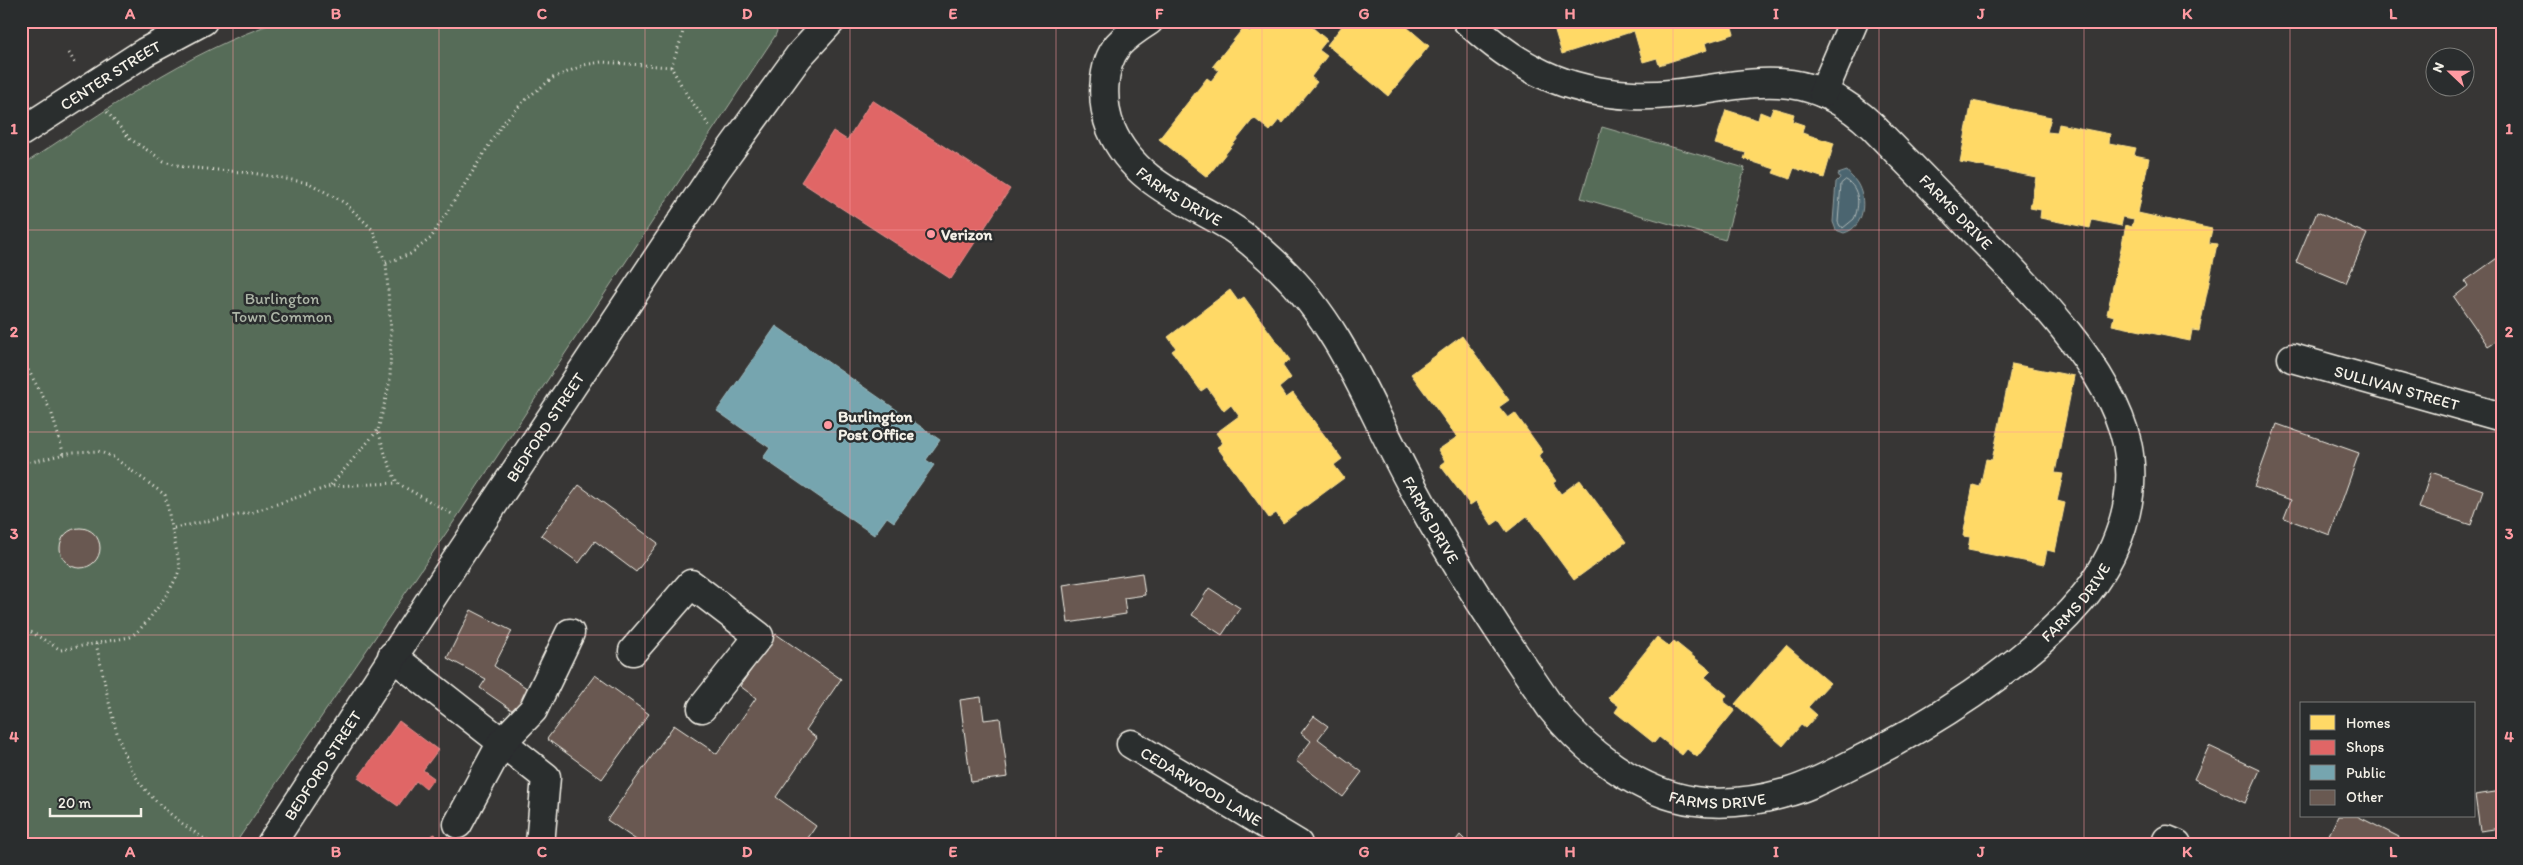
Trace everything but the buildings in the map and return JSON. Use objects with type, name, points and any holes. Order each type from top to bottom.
[{"type":"street","name":"CENTER STREET","points":[[21,132],[145,52],[203,21]]},
{"type":"street","name":"BEDFORD STREET","points":[[271,844],[476,529],[735,143],[799,56],[831,21]]},
{"type":"street","name":"FARMS DRIVE","points":[[1149,21],[1132,32],[1117,46],[1106,74],[1105,100],[1110,126],[1126,156],[1144,175],[1162,188],[1245,237],[1285,273],[1315,305],[1345,353],[1388,442],[1429,517],[1533,682],[1565,726],[1612,765],[1657,789],[1693,800],[1724,802],[1756,799],[1786,793],[1861,760],[1922,727],[2020,658],[2070,612],[2082,599],[2106,562],[2123,524],[2127,506],[2129,467],[2127,444],[2120,422],[2089,364],[2065,331],[2017,274],[1872,126],[1845,104],[1823,93],[1790,84],[1763,82],[1644,94],[1607,93],[1586,89],[1546,77],[1527,68],[1492,44],[1467,21]]},
{"type":"street","points":[[1823,93],[1854,21]]},
{"type":"street","name":"SULLIVAN STREET","points":[[2292,358],[2502,417]]},
{"type":"street","points":[[633,651],[691,584],[759,636],[702,708]]},
{"type":"street","points":[[458,824],[502,742],[533,710],[570,634]]},
{"type":"street","points":[[392,656],[546,777],[540,844]]},
{"type":"street","name":"CEDARWOOD LANE","points":[[1131,744],[1298,844]]},
{"type":"path","points":[[684,21],[682,37],[671,67],[687,95],[712,129]]},
{"type":"path","points":[[69,54],[124,134],[146,151],[164,161],[184,167],[298,180],[333,195],[356,211],[372,229],[386,263],[392,357],[386,406],[378,430],[331,486]]},
{"type":"path","points":[[386,263],[410,254],[431,238],[503,123],[539,88],[567,71],[593,63],[626,63],[671,67]]},
{"type":"path","points":[[21,357],[51,411],[64,455]]},
{"type":"path","points":[[378,430],[386,457],[397,483]]},
{"type":"path","points":[[21,467],[27,463],[84,451],[104,453],[144,477],[165,495],[174,528],[179,571],[161,601],[135,634],[96,644],[59,650],[21,626]]},
{"type":"path","points":[[174,528],[252,512],[331,486],[397,483],[476,529]]},
{"type":"path","points":[[96,644],[114,718],[124,750],[138,779],[161,804],[212,844]]},
{"type":"green space","name":"Burlington Town Common","points":[[280,21],[781,21],[775,36],[457,517],[235,844],[39,844],[21,834],[21,166],[178,66],[245,34]]},
{"type":"green space","points":[[1602,127],[1745,168],[1725,240],[1581,198]]},
{"type":"water","points":[[1847,171],[1860,189],[1863,204],[1860,219],[1851,230],[1844,233],[1836,230],[1833,222],[1836,182],[1840,178],[1838,174]]},
{"type":"place","name":"Verizon","points":[[931,234]]},
{"type":"place","name":"Burlington Post Office","points":[[828,425]]}]
